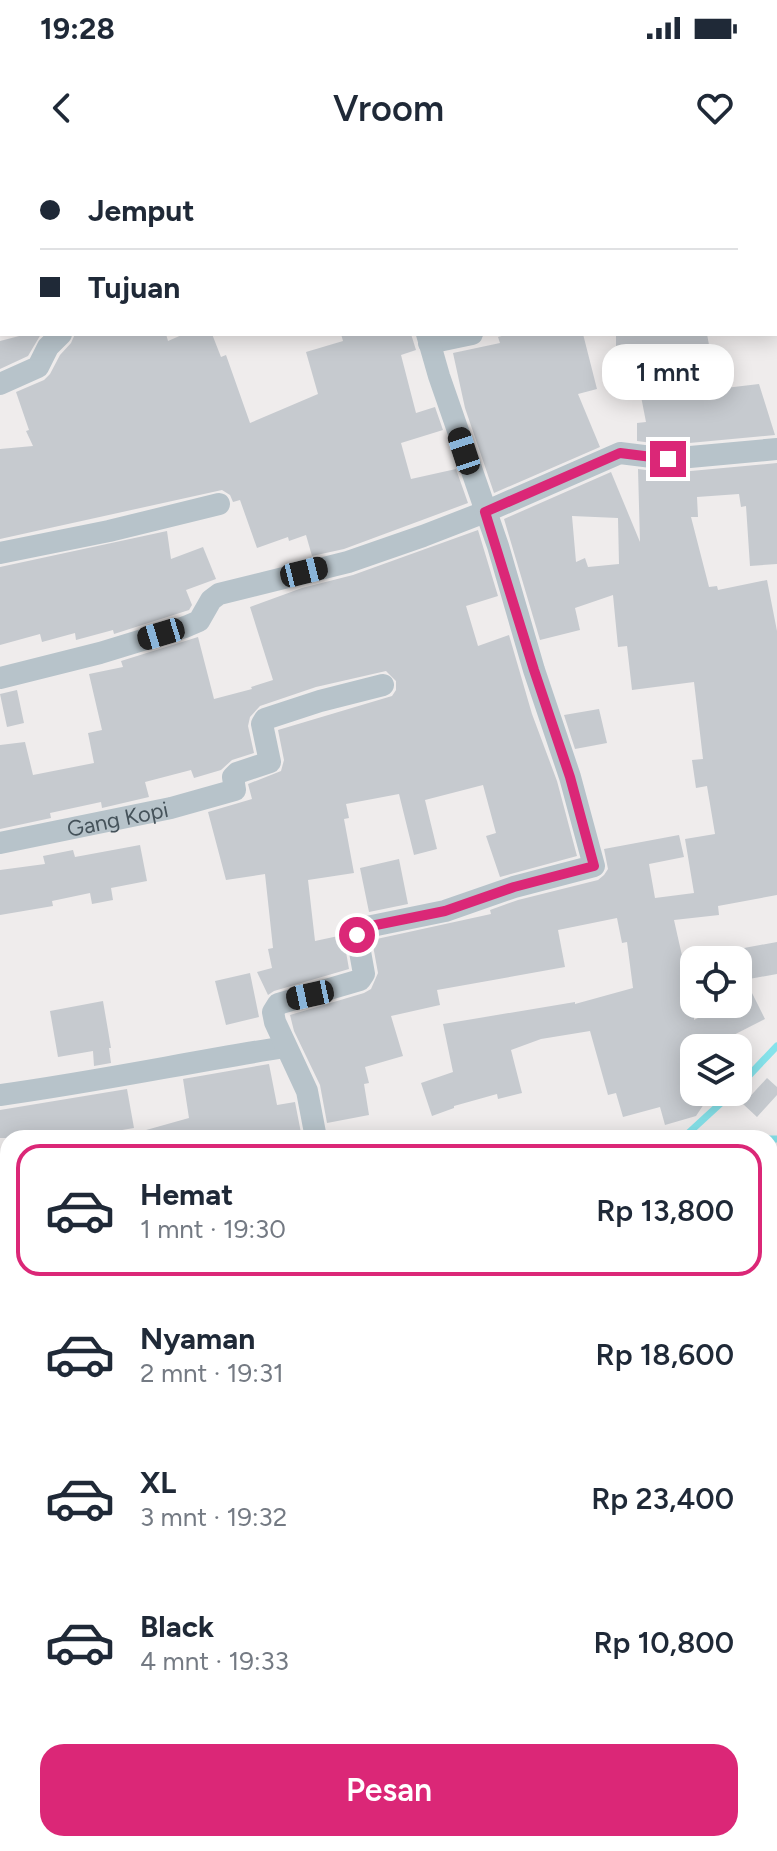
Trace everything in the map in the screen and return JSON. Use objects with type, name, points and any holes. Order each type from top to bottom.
[{"type":"street","points":[[0,384],[38,367],[48,347],[59,336]]},
{"type":"street","points":[[314,1130],[307,1091],[275,1022],[274,1008],[285,1000],[360,980],[364,974],[357,935],[362,928],[429,915],[514,887],[594,866],[570,777],[428,339],[454,336]]},
{"type":"street","points":[[0,678],[100,653],[185,627],[199,621],[211,600],[219,594],[348,562],[485,512],[620,453],[668,459],[777,449]]},
{"type":"street","points":[[0,553],[219,504]]},
{"type":"street","name":"Gang Kopi","points":[[0,843],[171,808],[235,790],[233,777],[237,773],[270,762],[262,724],[265,719],[383,685]]},
{"type":"street","points":[[0,1095],[285,1047]]},
{"type":"building","points":[[19,336],[40,336],[28,356],[0,369],[0,341]]},
{"type":"building","points":[[74,336],[167,336],[168,341],[179,336],[213,336],[221,357],[226,355],[250,423],[318,394],[306,352],[343,341],[342,336],[412,336],[416,350],[401,355],[416,413],[435,407],[443,430],[401,443],[411,479],[456,469],[468,503],[344,549],[312,556],[306,535],[289,541],[288,537],[257,548],[240,500],[233,502],[230,495],[222,490],[0,539],[0,449],[33,446],[16,392],[44,380]]},
{"type":"building","points":[[584,336],[597,389],[578,394],[600,447],[494,493],[465,408],[453,353],[500,343],[498,337]]},
{"type":"building","points":[[616,336],[707,336],[717,389],[759,384],[775,435],[668,445],[637,441],[637,423],[646,422],[638,381],[616,386]]},
{"type":"building","points":[[777,463],[777,564],[750,566],[746,506],[741,507],[739,494],[697,497],[698,517],[691,517],[709,587],[717,586],[718,590],[767,580],[777,631],[777,895],[718,906],[719,915],[674,920],[680,947],[680,1018],[752,1018],[752,993],[765,1019],[736,1034],[680,1034],[680,1106],[703,1106],[696,1116],[665,1125],[660,1107],[623,1117],[616,1093],[608,1095],[590,1031],[541,1039],[511,1050],[522,1093],[498,1099],[497,1094],[454,1106],[432,1116],[421,1083],[453,1072],[443,1024],[575,1004],[633,988],[627,942],[622,943],[617,918],[558,930],[565,967],[437,990],[440,1005],[391,1016],[403,1056],[365,1067],[369,1083],[364,1084],[369,1115],[327,1123],[320,1085],[294,1031],[290,1015],[371,989],[378,973],[372,940],[491,914],[490,910],[518,900],[598,880],[608,869],[604,849],[679,835],[684,857],[649,864],[655,898],[694,893],[685,839],[715,834],[707,786],[696,788],[692,760],[703,759],[694,682],[632,690],[627,646],[618,647],[613,595],[575,608],[580,630],[540,640],[504,519],[611,472],[640,542],[638,469],[669,473]],"holes":[[[572,516],[618,518],[619,564],[588,567],[585,558],[576,562]]]},
{"type":"building","points":[[478,530],[498,596],[466,606],[478,646],[509,635],[532,714],[557,781],[577,856],[500,877],[486,836],[496,833],[483,785],[425,800],[437,849],[414,855],[399,794],[346,804],[349,818],[344,819],[354,873],[308,880],[315,941],[343,935],[349,969],[268,995],[257,972],[272,968],[268,949],[273,948],[265,874],[226,880],[208,812],[252,799],[248,784],[281,771],[284,760],[278,730],[392,696],[396,681],[386,671],[316,687],[260,706],[250,717],[248,726],[254,753],[232,760],[221,770],[194,778],[191,770],[145,782],[149,797],[102,808],[101,802],[50,813],[51,818],[0,829],[0,745],[25,742],[33,775],[94,763],[88,733],[102,730],[89,674],[123,667],[121,661],[198,637],[214,699],[252,689],[273,680],[250,607],[302,588],[353,575]]},
{"type":"building","points":[[167,531],[171,559],[203,547],[216,579],[186,590],[192,605],[189,610],[114,634],[113,630],[76,640],[75,633],[42,642],[40,634],[0,645],[0,567]]},
{"type":"building","points":[[17,690],[24,723],[7,727],[0,694]]},
{"type":"building","points":[[599,709],[607,743],[575,749],[564,715]]},
{"type":"building","points":[[140,845],[147,881],[111,888],[113,900],[92,904],[90,893],[52,901],[53,906],[0,915],[0,870],[45,864],[43,856],[73,850],[75,857]]},
{"type":"building","points":[[399,859],[408,904],[369,912],[360,868]]},
{"type":"building","points":[[777,942],[777,974],[752,978],[752,947]]},
{"type":"building","points":[[250,973],[259,1017],[226,1025],[215,981]]},
{"type":"building","points":[[103,1001],[111,1063],[94,1066],[93,1051],[58,1057],[50,1011]]},
{"type":"building","points":[[269,1064],[277,1105],[295,1102],[300,1130],[146,1130],[189,1118],[183,1079]]},
{"type":"building","points":[[767,1078],[777,1087],[777,1095],[757,1117],[745,1106],[752,1106],[752,1094]]},
{"type":"building","points":[[127,1089],[134,1128],[0,1130],[0,1110]]},
{"type":"waterway","points":[[752,1072],[777,1046]]},
{"type":"waterway","points":[[692,1130],[718,1106]]},
{"type":"route","points":[[357,935],[362,928],[445,911],[489,894],[594,866],[570,777],[485,512],[620,453],[668,459]]}]
